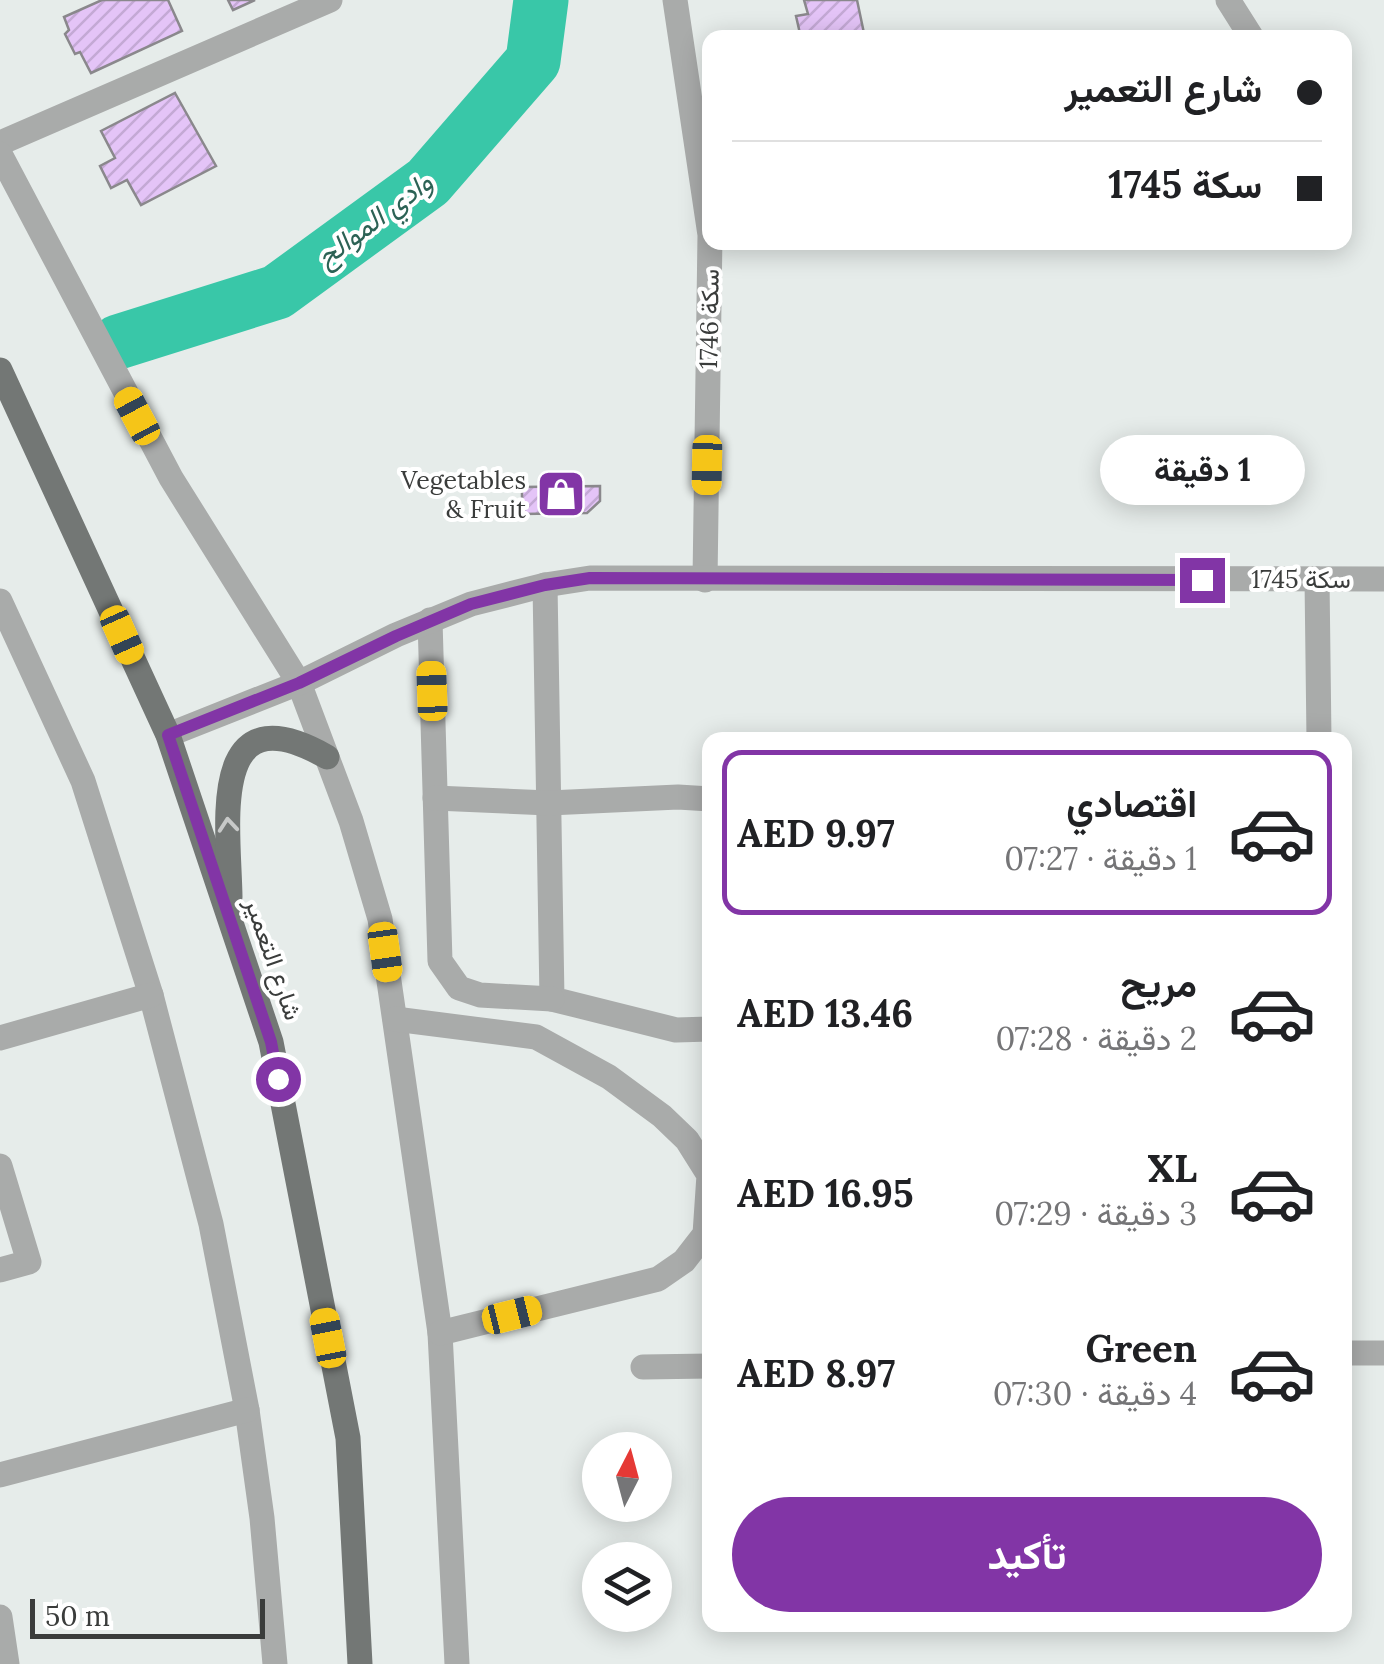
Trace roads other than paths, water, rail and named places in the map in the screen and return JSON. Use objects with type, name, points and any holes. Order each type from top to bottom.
[{"type":"main road","name":"شارع التعمير","points":[[0,370],[168,735],[271,1042],[348,1438],[360,1664]]},
{"type":"main road","points":[[230,922],[226,801],[231,773],[239,758],[252,745],[274,737],[301,742],[327,757]]},
{"type":"street","points":[[0,142],[330,0]]},
{"type":"street","name":"سكة 1746","points":[[675,0],[702,142]]},
{"type":"street","points":[[1228,0],[1247,30]]},
{"type":"street","points":[[0,154],[171,478],[299,683],[352,821],[380,918],[440,1334],[457,1664]]},
{"type":"street","name":"سكة 1746","points":[[705,580],[710,250]]},
{"type":"street","name":"سكة 1745","points":[[168,735],[299,683],[471,604],[590,578],[1384,579]]},
{"type":"street","points":[[1317,579],[1320,732]]},
{"type":"street","points":[[545,585],[552,999]]},
{"type":"street","points":[[0,601],[83,780],[151,996],[211,1224],[247,1410],[262,1518],[275,1664]]},
{"type":"street","points":[[430,620],[440,961],[459,988],[480,994],[552,999],[676,1030],[702,1029]]},
{"type":"street","points":[[436,798],[548,803],[702,799]]},
{"type":"street","points":[[0,1038],[151,996]]},
{"type":"street","points":[[396,1018],[536,1037],[610,1077],[662,1116],[687,1140],[702,1165]]},
{"type":"street","points":[[0,1166],[29,1262],[0,1270]]},
{"type":"street","points":[[440,1334],[658,1279],[684,1261],[702,1238]]},
{"type":"street","points":[[1352,1353],[1384,1353]]},
{"type":"street","points":[[643,1367],[702,1366]]},
{"type":"street","points":[[0,1475],[247,1410]]},
{"type":"street","points":[[0,1617],[7,1664]]},
{"type":"waterway","name":"وادي الموالح","points":[[118,342],[277,292],[428,182],[533,61],[541,0]]},
{"type":"place","name":"Vegetables & Fruit","points":[[561,494]]}]
